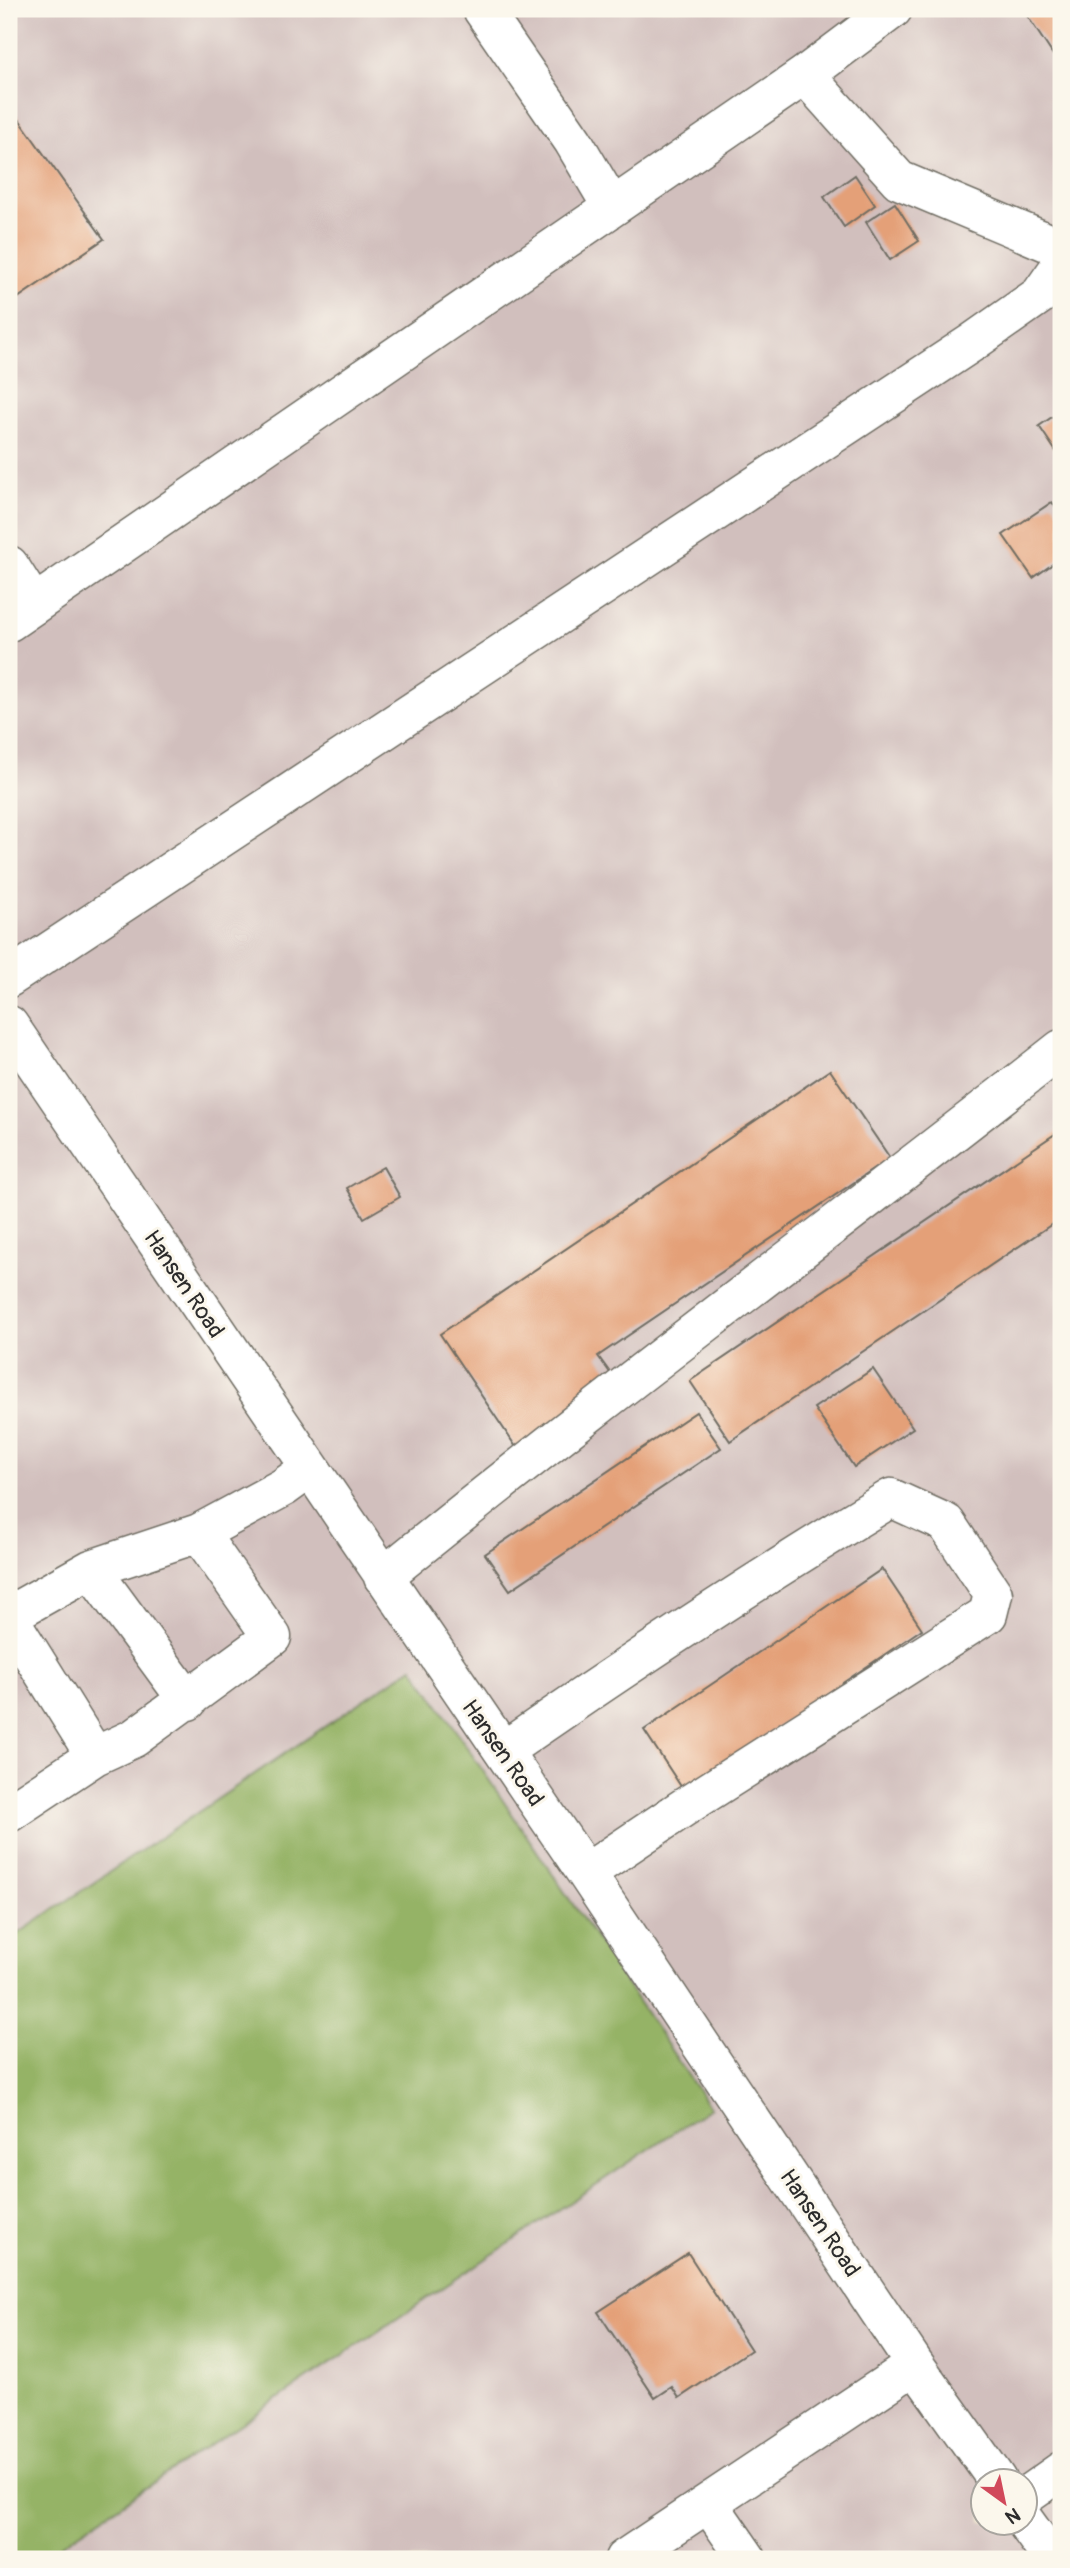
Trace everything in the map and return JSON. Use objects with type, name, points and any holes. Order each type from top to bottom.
[{"type":"street","points":[[482,9],[573,141],[612,207]]},
{"type":"street","points":[[9,565],[21,612],[805,75],[893,9]]},
{"type":"street","points":[[805,75],[899,180],[1061,248]]},
{"type":"street","points":[[9,978],[984,334],[1040,295],[1061,264]]},
{"type":"street","name":"Hansen Road","points":[[9,1026],[586,1873],[915,2365],[987,2466]]},
{"type":"street","points":[[383,1577],[539,1450],[862,1206],[1061,1049]]},
{"type":"street","points":[[95,1756],[9,1617],[91,1569],[199,1533],[284,1487],[309,1469]]},
{"type":"street","points":[[503,1751],[622,1669],[891,1498],[946,1523],[992,1594],[988,1614],[683,1808],[586,1873]]},
{"type":"street","points":[[9,1812],[95,1756],[134,1738],[272,1637],[199,1533]]},
{"type":"street","points":[[91,1569],[188,1701]]},
{"type":"street","points":[[624,2559],[915,2365]]},
{"type":"street","points":[[1038,2487],[1061,2471]]},
{"type":"street","points":[[709,2504],[747,2559]]},
{"type":"street","points":[[1035,2536],[1052,2559]]},
{"type":"shaded area","points":[[9,9],[1061,9],[1061,2559],[9,2559]]},
{"type":"green space","points":[[413,1667],[710,2108],[40,2559],[9,2559],[9,1940]]},
{"type":"building","points":[[1061,9],[1061,67],[1024,11]]},
{"type":"building","points":[[9,105],[104,239],[9,304]]},
{"type":"building","points":[[855,175],[875,205],[844,227],[824,197]]},
{"type":"building","points":[[895,203],[919,241],[890,260],[866,222]]},
{"type":"building","points":[[1061,411],[1061,459],[1039,426]]},
{"type":"building","points":[[1052,502],[1061,515],[1061,558],[1033,578],[1003,535]]},
{"type":"building","points":[[830,1070],[890,1158],[598,1356],[619,1385],[520,1453],[440,1334]]},
{"type":"building","points":[[1061,1130],[1061,1218],[730,1441],[690,1381]]},
{"type":"building","points":[[383,1167],[400,1197],[364,1218],[347,1188]]},
{"type":"building","points":[[873,1369],[913,1428],[854,1467],[814,1408]]},
{"type":"building","points":[[696,1412],[721,1448],[510,1590],[485,1554]]},
{"type":"building","points":[[882,1569],[922,1629],[684,1791],[644,1730]]},
{"type":"building","points":[[688,2253],[751,2350],[679,2398],[672,2387],[655,2398],[598,2312]]}]
